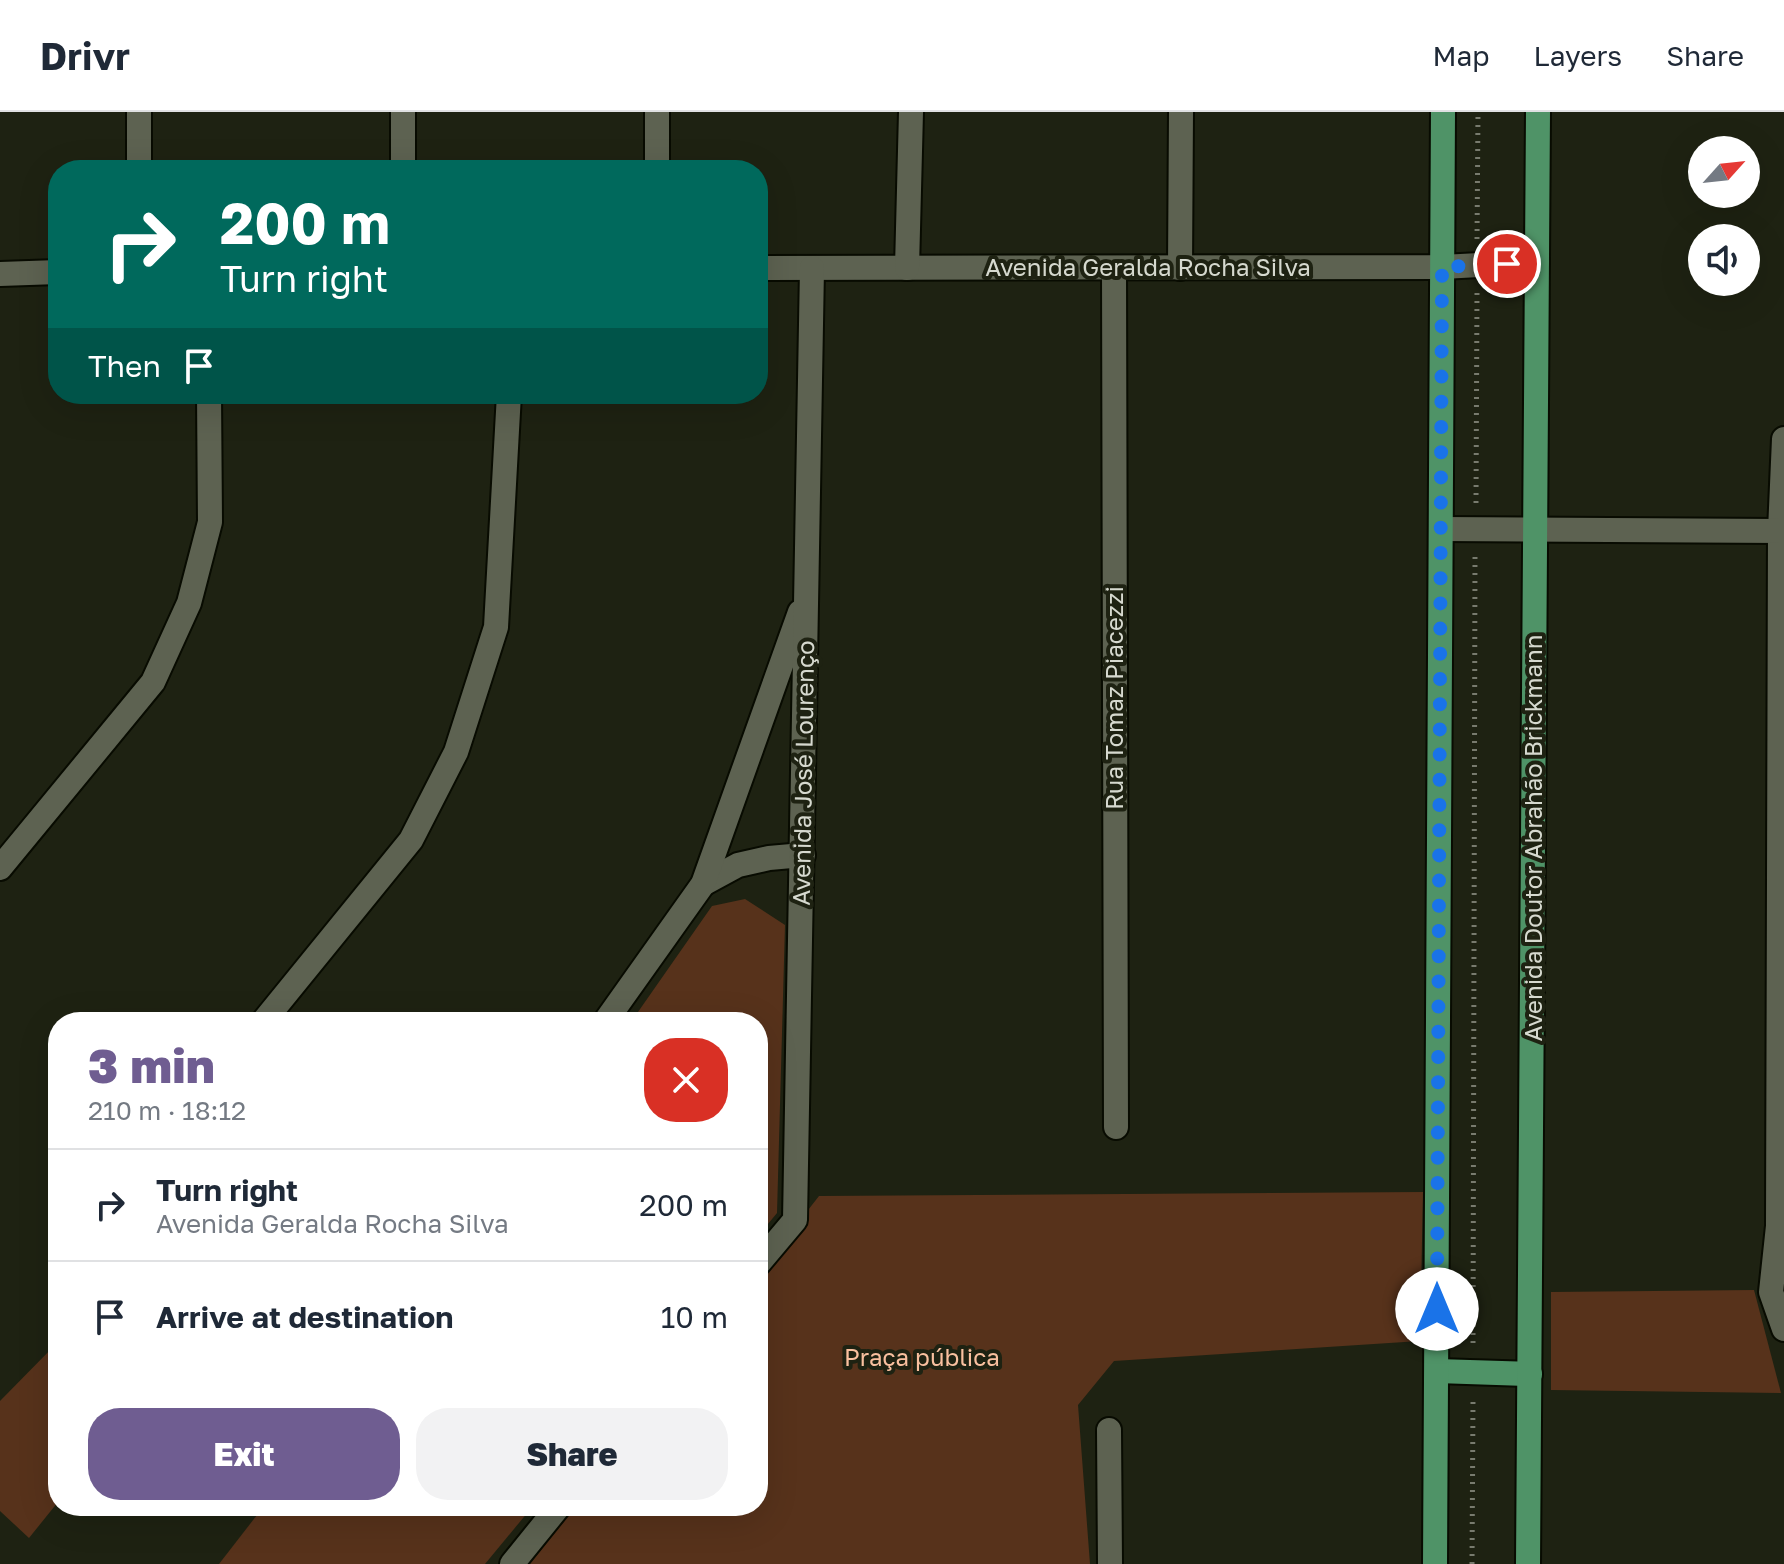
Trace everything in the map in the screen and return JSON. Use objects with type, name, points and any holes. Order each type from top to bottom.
[{"type":"main road","points":[[1435,1564],[1443,112]]},
{"type":"main road","name":"Avenida Doutor Abrahão Brickmann","points":[[1528,1564],[1538,112]]},
{"type":"main road","points":[[1437,1371],[1530,1374]]},
{"type":"street","points":[[139,112],[139,160]]},
{"type":"street","points":[[403,112],[403,160]]},
{"type":"street","points":[[657,112],[657,160]]},
{"type":"street","points":[[907,268],[911,112]]},
{"type":"street","points":[[1180,268],[1181,112]]},
{"type":"street","name":"Avenida Geralda Rocha Silva","points":[[768,268],[1442,267],[1537,262]]},
{"type":"street","name":"Avenida José Lourenço","points":[[768,1252],[795,1220],[812,268]]},
{"type":"street","name":"Rua Tomaz Piacezzi","points":[[1114,268],[1116,1127]]},
{"type":"street","points":[[0,274],[48,272]]},
{"type":"street","points":[[0,868],[153,682],[189,603],[210,522],[209,404]]},
{"type":"street","points":[[271,1012],[411,840],[456,752],[496,627],[508,404]]},
{"type":"street","points":[[1784,439],[1778,1226],[1771,1292],[1784,1329]]},
{"type":"street","points":[[1441,529],[1782,531]]},
{"type":"street","points":[[612,1012],[703,884],[807,593]]},
{"type":"street","points":[[703,884],[738,865],[803,855]]},
{"type":"street","points":[[1109,1430],[1110,1564]]},
{"type":"street","points":[[512,1564],[551,1516]]},
{"type":"path","points":[[1472,1564],[1478,112]]},
{"type":"green space","points":[[745,899],[785,925],[777,1213],[768,1224],[768,1012],[638,1012],[712,906]]},
{"type":"green space","name":"Praça pública","points":[[1423,1192],[1420,1341],[1114,1361],[1078,1405],[1090,1564],[530,1564],[568,1516],[768,1516],[768,1261],[819,1196]]},
{"type":"green space","points":[[1754,1290],[1781,1393],[1551,1390],[1551,1292]]},
{"type":"green space","points":[[48,1352],[48,1514],[29,1538],[0,1511],[0,1401]]},
{"type":"green space","points":[[256,1516],[525,1516],[485,1564],[219,1564]]},
{"type":"route","points":[[1437,1309],[1442,267],[1507,264]]}]
